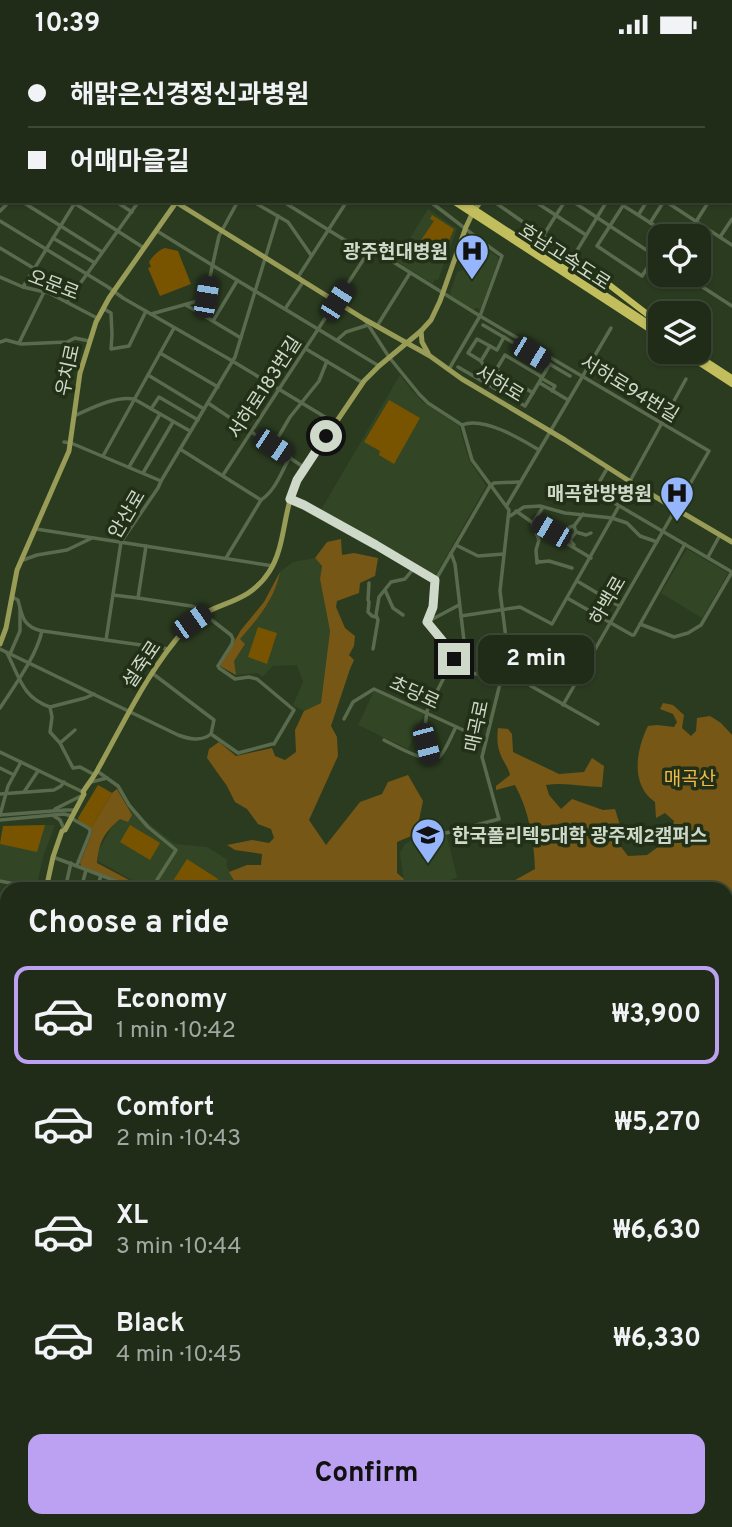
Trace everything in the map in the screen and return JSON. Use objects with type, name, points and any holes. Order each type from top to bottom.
[{"type":"highway","name":"호남고속도로","points":[[463,204],[648,329]]},
{"type":"highway","name":"호남고속도로","points":[[486,220],[648,323]]},
{"type":"highway","points":[[573,257],[648,315]]},
{"type":"highway","points":[[711,363],[719,369]]},
{"type":"highway","points":[[701,364],[732,384]]},
{"type":"highway","points":[[711,364],[732,378]]},
{"type":"main road","name":"우치로","points":[[0,644],[5,632],[15,575],[67,457],[80,373],[97,319],[113,291],[175,203]]},
{"type":"main road","name":"서하로","points":[[178,203],[732,542]]},
{"type":"main road","name":"설죽로","points":[[47,882],[52,856],[62,831],[65,830],[89,782],[152,673],[186,628],[206,612],[251,592],[273,566],[295,484],[363,383],[421,331],[433,316],[466,227],[480,203]]},
{"type":"main road","points":[[421,331],[422,342],[430,356]]},
{"type":"street","points":[[24,203],[102,252]]},
{"type":"street","points":[[23,287],[73,203]]},
{"type":"street","points":[[75,203],[144,248]]},
{"type":"street","points":[[119,203],[132,212]]},
{"type":"street","points":[[67,302],[138,203]]},
{"type":"street","points":[[151,314],[205,299],[221,231],[237,203]]},
{"type":"street","points":[[255,203],[288,222],[312,256]]},
{"type":"street","points":[[285,203],[367,254]]},
{"type":"street","points":[[298,277],[347,203]]},
{"type":"street","points":[[432,203],[502,256],[480,316],[449,369]]},
{"type":"street","points":[[497,203],[573,257],[606,203]]},
{"type":"street","points":[[537,203],[586,235]]},
{"type":"street","points":[[543,236],[564,203]]},
{"type":"street","points":[[575,203],[648,251]]},
{"type":"street","points":[[648,268],[642,275],[597,246],[625,203],[650,223],[663,203]]},
{"type":"street","points":[[638,215],[645,203]]},
{"type":"street","points":[[667,203],[732,245]]},
{"type":"street","points":[[696,222],[708,203]]},
{"type":"street","points":[[266,257],[278,216]]},
{"type":"street","points":[[720,237],[732,219]]},
{"type":"street","points":[[0,221],[335,423]]},
{"type":"street","points":[[157,231],[379,366]]},
{"type":"street","points":[[53,238],[95,263]]},
{"type":"street","points":[[0,248],[35,269]]},
{"type":"street","name":"서하로94번길","points":[[367,254],[374,250],[709,451],[676,509]]},
{"type":"street","name":"서하로183번길","points":[[223,475],[367,254]]},
{"type":"street","name":"안산로","points":[[106,640],[121,542],[153,496],[233,363],[266,257]]},
{"type":"street","points":[[377,326],[410,273]]},
{"type":"street","name":"오문로","points":[[0,277],[44,292],[97,319]]},
{"type":"street","points":[[213,321],[237,281]]},
{"type":"street","points":[[285,309],[304,281]]},
{"type":"street","points":[[703,287],[732,306]]},
{"type":"street","points":[[19,343],[44,292]]},
{"type":"street","points":[[186,305],[241,338]]},
{"type":"street","points":[[102,308],[111,313],[111,349],[129,347],[146,311]]},
{"type":"street","points":[[364,319],[423,399],[462,425],[472,460],[507,505],[582,377],[596,347],[611,328]]},
{"type":"street","points":[[337,340],[346,332],[368,325]]},
{"type":"street","points":[[484,325],[570,376]]},
{"type":"street","points":[[103,456],[174,328]]},
{"type":"street","points":[[480,379],[485,368],[481,361],[468,353],[477,339],[497,350],[504,337]]},
{"type":"street","points":[[0,342],[64,342],[75,338],[89,341]]},
{"type":"street","points":[[481,361],[490,346]]},
{"type":"street","points":[[306,349],[363,383]]},
{"type":"street","points":[[160,353],[218,387]]},
{"type":"street","points":[[533,393],[496,370],[505,355],[568,400]]},
{"type":"street","points":[[273,446],[287,420],[319,381],[327,361]]},
{"type":"street","points":[[458,367],[525,406],[550,364]]},
{"type":"street","points":[[148,375],[204,409]]},
{"type":"street","points":[[630,481],[686,379]]},
{"type":"street","points":[[151,409],[159,397],[198,420]]},
{"type":"street","points":[[74,416],[119,399],[134,399],[190,432]]},
{"type":"street","points":[[208,403],[305,467]]},
{"type":"street","points":[[129,467],[160,414]]},
{"type":"street","points":[[143,473],[173,422]]},
{"type":"street","points":[[462,425],[468,422],[481,423],[539,450]]},
{"type":"street","points":[[64,442],[161,481]]},
{"type":"street","points":[[180,449],[261,500]]},
{"type":"street","points":[[226,558],[261,500],[268,496],[276,484],[290,457]]},
{"type":"street","points":[[608,467],[593,491],[732,572],[701,625],[688,633],[674,637],[640,624]]},
{"type":"street","points":[[427,622],[433,607],[435,580],[490,485],[494,482],[520,482]]},
{"type":"street","points":[[290,499],[435,580]]},
{"type":"street","name":"매곡로","points":[[446,833],[499,819],[482,754],[507,652],[500,591],[510,516],[507,505]]},
{"type":"street","points":[[510,516],[530,506],[612,518],[627,523],[640,536],[657,542]]},
{"type":"street","points":[[461,616],[520,607],[552,624],[619,506]]},
{"type":"street","points":[[533,522],[543,507]]},
{"type":"street","name":"하백로","points":[[563,705],[676,509]]},
{"type":"street","points":[[516,511],[590,558]]},
{"type":"street","points":[[574,545],[570,540],[583,514]]},
{"type":"street","points":[[533,522],[551,531],[562,533],[570,527],[586,535],[591,533]]},
{"type":"street","points":[[533,522],[539,540],[537,562],[549,561],[572,568]]},
{"type":"street","points":[[35,529],[273,566]]},
{"type":"street","points":[[708,557],[720,535]]},
{"type":"street","points":[[21,560],[67,550],[94,537]]},
{"type":"street","points":[[456,544],[478,556],[504,554]]},
{"type":"street","points":[[567,598],[632,635],[685,544]]},
{"type":"street","points":[[138,598],[146,546]]},
{"type":"street","points":[[451,553],[455,563],[466,658],[464,672]]},
{"type":"street","points":[[373,649],[379,597],[391,582],[405,579],[414,568]]},
{"type":"street","points":[[577,581],[620,606]]},
{"type":"street","points":[[369,583],[368,612],[376,617]]},
{"type":"street","points":[[385,590],[393,608],[404,615]]},
{"type":"street","points":[[113,595],[191,605],[206,612],[233,639],[219,668],[235,679],[257,679],[294,709],[272,744],[238,753],[211,734]]},
{"type":"street","points":[[12,597],[18,600],[30,627],[42,631],[169,649]]},
{"type":"street","points":[[427,622],[459,605]]},
{"type":"street","points":[[8,653],[20,631],[20,608]]},
{"type":"street","points":[[427,622],[455,656],[426,713],[424,737],[430,758]]},
{"type":"street","points":[[1,705],[20,678],[41,639],[42,631]]},
{"type":"street","points":[[506,641],[576,682]]},
{"type":"street","points":[[0,649],[184,737],[198,740],[211,734],[214,720],[152,673]]},
{"type":"street","name":"매곡로","points":[[507,652],[516,673]]},
{"type":"street","points":[[8,653],[29,696],[50,707],[94,694]]},
{"type":"street","points":[[504,666],[531,686],[598,724]]},
{"type":"street","points":[[449,668],[500,679]]},
{"type":"street","name":"초당로","points":[[344,719],[353,702],[374,689],[485,740]]},
{"type":"street","points":[[50,707],[50,732],[60,743],[73,768],[80,767],[110,778],[118,786],[129,806],[148,827],[176,850],[156,882]]},
{"type":"street","points":[[384,740],[422,757],[437,758],[456,727]]},
{"type":"street","points":[[60,743],[75,730]]},
{"type":"street","points":[[0,752],[84,793],[51,813]]},
{"type":"street","points":[[21,762],[3,794],[0,817],[51,813],[73,815],[90,829],[77,866]]},
{"type":"street","points":[[0,768],[14,775]]},
{"type":"street","points":[[24,792],[39,770]]},
{"type":"street","points":[[89,782],[110,778]]},
{"type":"street","points":[[3,794],[58,789],[64,782]]},
{"type":"street","points":[[51,813],[60,820],[65,830]]},
{"type":"street","points":[[52,856],[116,881]]},
{"type":"street","points":[[67,882],[71,863]]},
{"type":"street","points":[[83,882],[86,870]]},
{"type":"street","points":[[99,882],[101,875]]},
{"type":"shaded area","points":[[428,209],[457,229],[438,280],[435,279],[433,284],[396,261]]},
{"type":"shaded area","points":[[432,215],[454,229],[442,257],[419,243],[434,221],[430,219]]},
{"type":"shaded area","points":[[165,248],[178,251],[191,284],[160,296],[148,268],[151,267],[149,262],[154,255]]},
{"type":"shaded area","name":"광주현대병원","points":[[484,248],[498,257],[498,261],[480,310],[477,307],[473,310],[450,294],[457,272],[471,270]]},
{"type":"shaded area","points":[[400,375],[424,403],[459,426],[469,460],[486,486],[436,574],[429,575],[321,510]]},
{"type":"shaded area","points":[[389,400],[420,418],[394,464],[379,455],[380,451],[364,442]]},
{"type":"shaded area","points":[[687,549],[728,573],[702,618],[661,593]]},
{"type":"shaded area","points":[[315,558],[322,566],[320,579],[330,631],[321,703],[304,711],[293,705],[303,682],[297,665],[273,666],[262,677],[258,673],[236,675],[220,666],[241,630],[264,602],[280,572],[293,562]]},
{"type":"shaded area","points":[[258,627],[277,633],[267,664],[248,657]]},
{"type":"shaded area","points":[[374,691],[424,714],[408,749],[358,725]]},
{"type":"shaded area","points":[[98,785],[112,793],[91,828],[78,818]]},
{"type":"shaded area","points":[[125,805],[175,844],[207,847],[228,860],[226,865],[235,882],[136,882],[98,861],[98,851]]},
{"type":"shaded area","points":[[45,825],[37,852],[0,844],[3,826]]},
{"type":"shaded area","points":[[55,825],[37,882],[0,879],[0,841],[3,826]]},
{"type":"shaded area","points":[[130,825],[160,843],[150,860],[120,842]]},
{"type":"shaded area","name":"한국폴리텍5대학 광주제2캠퍼스","points":[[445,829],[457,877],[448,882],[404,882],[400,853],[405,844],[415,838]]},
{"type":"shaded area","points":[[187,859],[218,879],[216,882],[172,882]]},
{"type":"green space","points":[[341,539],[342,555],[354,553],[378,558],[375,576],[360,583],[359,593],[337,601],[336,607],[345,628],[355,636],[349,655],[354,660],[331,726],[337,737],[338,756],[309,820],[326,845],[360,802],[382,794],[388,782],[408,775],[423,801],[416,834],[397,842],[397,873],[404,879],[403,882],[235,882],[229,872],[247,865],[261,865],[262,854],[235,850],[227,845],[252,840],[269,843],[274,838],[271,829],[258,824],[247,809],[235,802],[207,758],[209,749],[219,742],[236,756],[272,748],[275,756],[285,760],[296,752],[295,730],[304,711],[321,703],[330,631],[320,579],[322,566],[315,558],[327,542]]},
{"type":"green space","points":[[280,572],[269,600],[240,639],[245,644],[234,661],[236,675],[220,666],[241,630],[264,602]]},
{"type":"green space","name":"매곡산","points":[[663,703],[673,705],[684,715],[682,728],[691,736],[696,731],[697,718],[710,716],[732,735],[732,882],[512,882],[535,869],[530,826],[515,785],[496,790],[496,786],[510,775],[499,750],[498,728],[508,729],[512,734],[513,752],[559,774],[584,772],[592,758],[604,766],[602,787],[546,785],[549,795],[561,809],[572,799],[603,810],[615,809],[620,825],[618,843],[628,856],[647,855],[671,835],[674,821],[665,813],[656,818],[655,802],[647,795],[639,777],[638,756],[648,726],[674,727],[677,722],[673,714],[660,709]]},
{"type":"green space","points":[[117,789],[132,815],[128,822],[120,819],[106,833],[99,849],[97,863],[133,882],[122,882],[81,866],[80,863],[92,833],[91,828]]},
{"type":"place","name":"광주현대병원","points":[[472,281]]},
{"type":"place","name":"매곡한방병원","points":[[677,523]]},
{"type":"place","name":"한국폴리텍5대학 광주제2캠퍼스","points":[[428,865]]},
{"type":"route","points":[[326,436],[297,480],[290,499],[435,580],[433,607],[427,622],[455,656],[454,659]]}]
